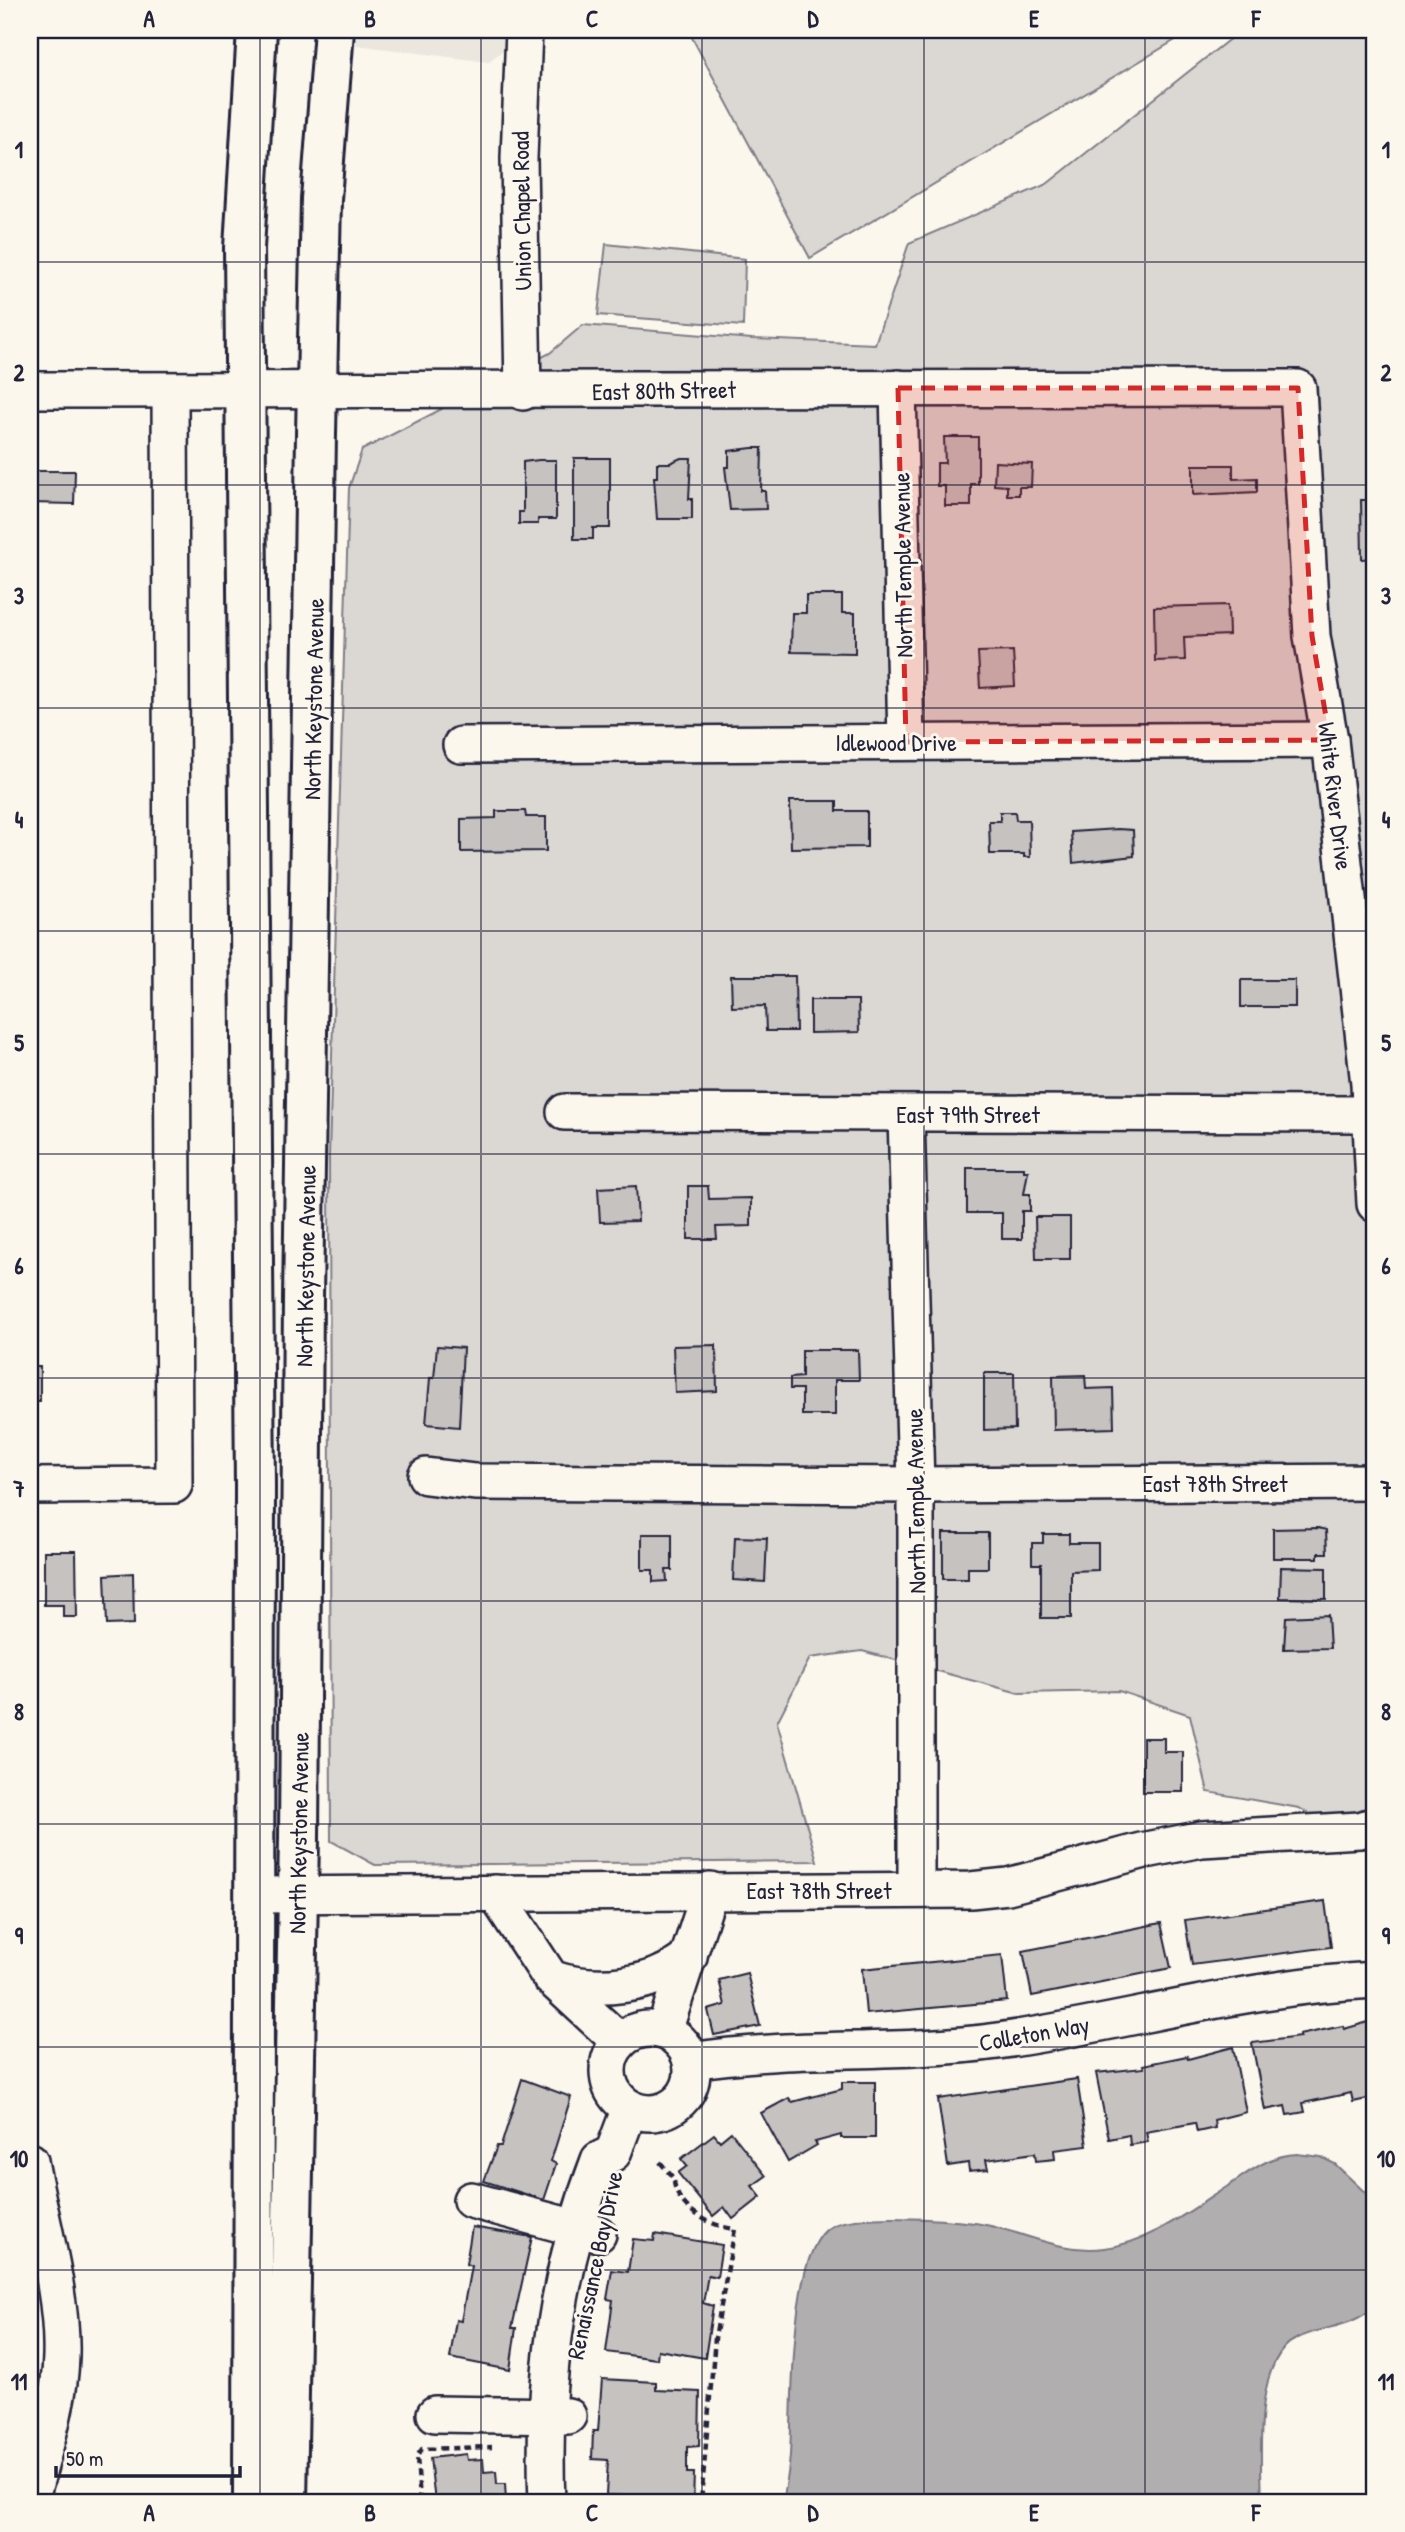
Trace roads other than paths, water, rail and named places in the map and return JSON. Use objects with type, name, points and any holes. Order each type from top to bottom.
[{"type":"main road","name":"North Keystone Avenue","points":[[253,2502],[256,1895],[244,248],[257,30]]},
{"type":"main road","name":"North Keystone Avenue","points":[[287,2502],[321,199],[334,30]]},
{"type":"street","name":"Union Chapel Road","points":[[523,391],[519,158],[524,30]]},
{"type":"street","name":"North Temple Avenue","points":[[898,388],[905,742]]},
{"type":"street","name":"East 80th Street","points":[[30,390],[1298,388]]},
{"type":"street","name":"White River Drive","points":[[1298,388],[1312,636],[1330,740],[1371,1114],[1375,1205]]},
{"type":"street","points":[[30,1486],[174,1485],[170,391]]},
{"type":"street","name":"Idlewood Drive","points":[[461,745],[1330,740]]},
{"type":"street","name":"East 79th Street","points":[[565,1112],[1371,1114]]},
{"type":"street","name":"North Temple Avenue","points":[[906,1114],[916,1485],[916,1889]]},
{"type":"street","name":"East 78th Street","points":[[426,1476],[475,1482],[916,1485],[1375,1482]]},
{"type":"street","name":"East 78th Street","points":[[256,1895],[992,1889],[1141,1851],[1202,1839],[1350,1831],[1375,1825]]},
{"type":"street","points":[[664,2031],[710,1890]]},
{"type":"street","points":[[495,1893],[553,1979],[619,2041]]},
{"type":"street","points":[[553,1979],[593,1987],[628,1983],[677,1967],[689,1957]]},
{"type":"street","name":"Colleton Way","points":[[691,2061],[760,2052],[874,2052],[965,2045],[1034,2035],[1239,1994],[1375,1980]]},
{"type":"street","points":[[644,2029],[664,2031],[683,2044],[691,2061],[692,2080],[687,2093],[673,2106],[654,2113],[630,2108],[612,2091],[608,2060],[619,2041],[644,2029]]},
{"type":"street","name":"Renaissance Bay Drive","points":[[547,2502],[557,2415],[575,2341],[588,2231],[619,2168],[613,2153],[630,2108]]},
{"type":"street","points":[[30,2161],[57,2304],[61,2345],[58,2387],[30,2502]]},
{"type":"street","points":[[471,2200],[588,2231]]},
{"type":"street","points":[[435,2414],[557,2415]]},
{"type":"street","name":"Renaissance Bay Drive","points":[[557,2415],[569,2502]]}]
